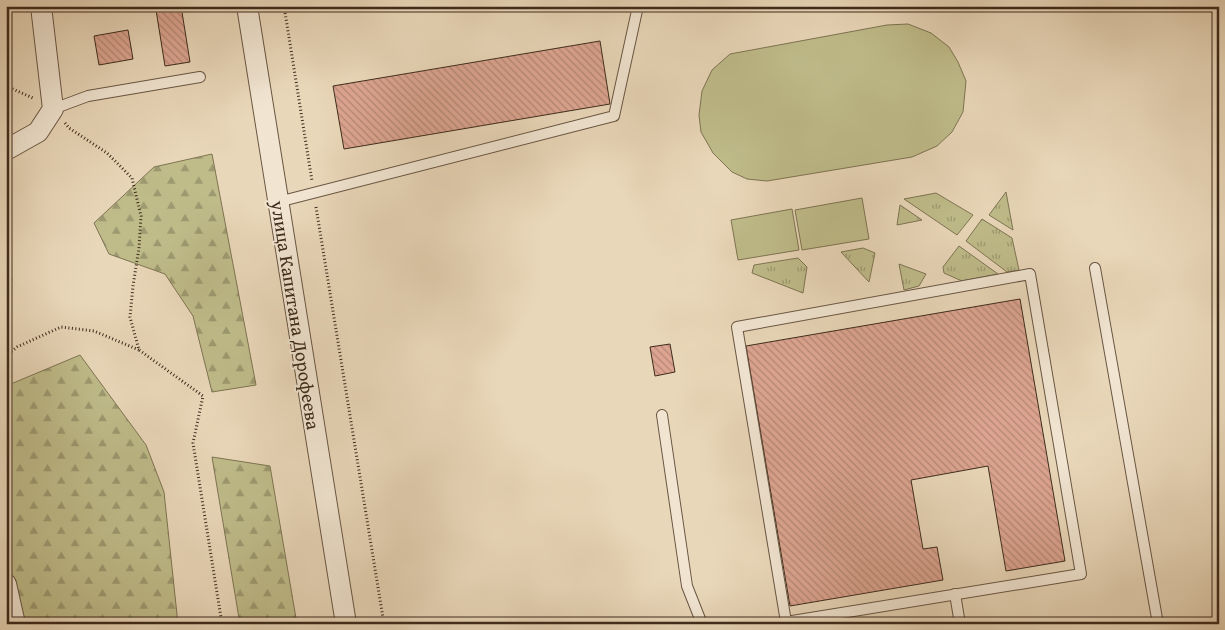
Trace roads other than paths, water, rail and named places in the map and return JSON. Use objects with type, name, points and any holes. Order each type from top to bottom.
[{"type":"street","points":[[6,150],[38,132],[53,109],[41,6]]},
{"type":"street","name":"улица Капитана Дорофеева","points":[[247,6],[346,624]]},
{"type":"street","points":[[6,584],[15,624]]},
{"type":"lane","points":[[278,202],[614,116],[638,6]]},
{"type":"lane","points":[[53,109],[88,96],[200,77]]},
{"type":"lane","points":[[1095,268],[1158,624]]},
{"type":"lane","points":[[1030,274],[1081,574],[955,594],[786,622],[737,327],[1030,274]]},
{"type":"lane","points":[[662,415],[687,586],[702,624]]},
{"type":"lane","points":[[955,594],[960,624]]}]
